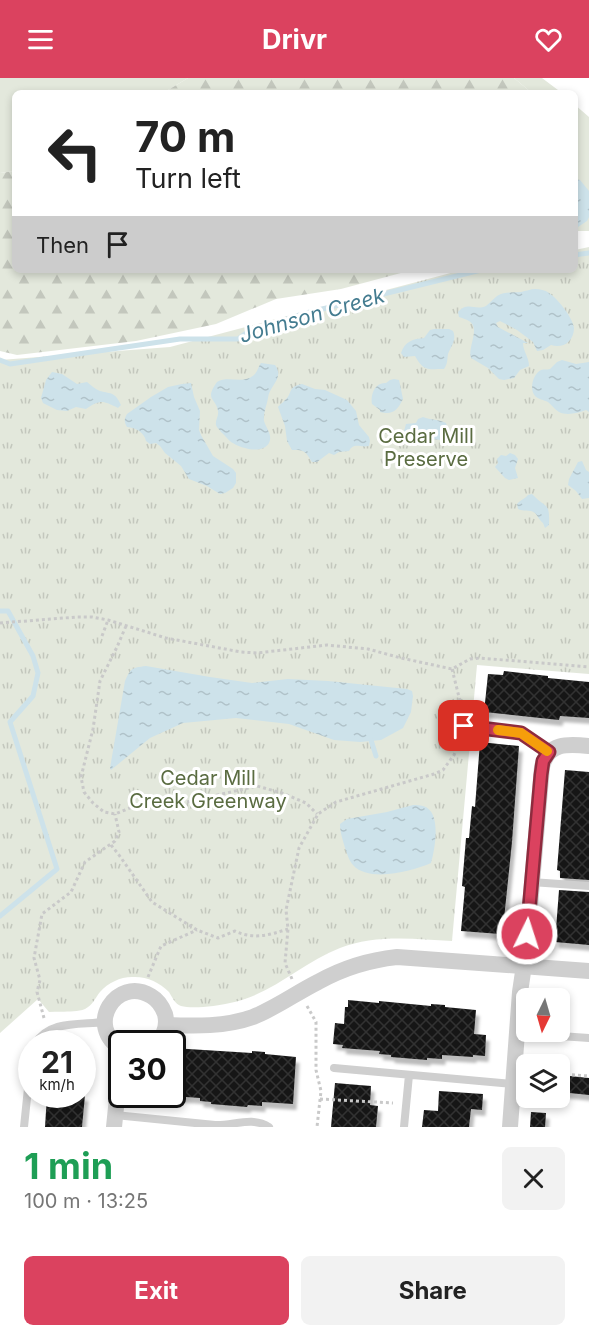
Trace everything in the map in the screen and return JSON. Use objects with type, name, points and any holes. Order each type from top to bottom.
[{"type":"street","points":[[521,988],[543,761],[549,752],[564,745],[589,746]]},
{"type":"street","points":[[166,1025],[206,1026],[251,1018],[272,1009],[317,982],[369,961],[383,958],[397,957],[589,971]]},
{"type":"street","points":[[108,1037],[104,1022],[108,1007],[118,996],[133,991],[148,994],[160,1004],[166,1018],[165,1030]]},
{"type":"street","points":[[510,1127],[516,1042]]},
{"type":"lane","points":[[464,726],[521,733],[549,752]]},
{"type":"lane","points":[[531,882],[589,886]]},
{"type":"lane","points":[[49,1029],[104,1022]]},
{"type":"lane","points":[[570,1037],[589,1038]]},
{"type":"lane","points":[[334,1068],[513,1084]]},
{"type":"lane","points":[[404,1127],[409,1075]]},
{"type":"lane","points":[[24,1127],[26,1108]]},
{"type":"lane","points":[[115,1121],[225,1125],[242,1121],[262,1123],[269,1127]]},
{"type":"path","points":[[0,623],[77,616],[108,620],[166,638],[241,652],[257,653],[327,645],[368,649],[452,669],[470,659],[480,658],[589,668]]},
{"type":"path","points":[[102,636],[108,620]]},
{"type":"path","points":[[126,626],[100,681],[93,729],[81,777],[84,792],[93,803],[104,812],[115,814],[140,804],[188,802],[257,786],[306,803],[318,814]]},
{"type":"path","points":[[317,1127],[321,1091],[316,1070],[316,1022],[285,963],[288,929],[286,910],[298,848],[318,814],[336,802],[417,778]]},
{"type":"path","points":[[49,1029],[37,992],[40,980],[34,958],[42,914],[71,892],[85,862],[115,841],[118,832],[115,814]]},
{"type":"path","points":[[111,845],[152,902],[197,930],[218,938],[235,931],[245,936],[263,936],[288,929]]},
{"type":"path","points":[[141,992],[161,946],[197,930]]},
{"type":"path","points":[[570,1075],[589,1076]]},
{"type":"path","points":[[320,1099],[406,1104]]},
{"type":"green space","points":[[0,78],[188,78],[168,90],[12,90],[12,171],[0,173]]},
{"type":"green space","points":[[188,78],[514,78],[528,90],[168,90]]},
{"type":"green space","points":[[514,78],[542,78],[558,90],[528,90]]},
{"type":"green space","points":[[578,107],[589,117],[589,231],[578,231]]},
{"type":"green space","points":[[12,171],[12,273],[401,273],[341,289],[276,299],[216,324],[136,341],[17,355],[0,351],[0,173]]},
{"type":"green space","points":[[589,247],[589,674],[477,665],[452,941],[381,939],[353,944],[326,954],[259,993],[245,999],[212,1006],[181,1006],[175,1002],[165,988],[152,980],[137,977],[123,978],[107,986],[90,1005],[81,1010],[49,1012],[38,999],[0,1033],[0,360],[170,347],[451,273],[578,273],[578,249]]},
{"type":"water","points":[[578,180],[589,191],[587,221],[578,227]]},
{"type":"water","points":[[535,289],[549,293],[564,309],[573,324],[572,337],[563,345],[551,345],[537,351],[533,342],[517,330],[500,321],[496,323],[498,327],[528,343],[523,343],[529,366],[520,370],[514,378],[499,379],[488,368],[471,358],[474,328],[469,321],[459,317],[458,312],[465,307],[486,306],[503,293]]},
{"type":"water","points":[[449,329],[454,334],[444,369],[424,367],[415,356],[404,357],[401,353],[407,343],[424,338],[430,330]]},
{"type":"water","points":[[562,360],[576,364],[589,362],[589,412],[586,410],[572,414],[562,413],[533,393],[533,382],[538,372],[550,369]]},
{"type":"water","points":[[261,363],[275,365],[278,374],[269,394],[264,415],[270,440],[266,447],[256,450],[231,442],[217,427],[218,411],[211,392],[217,382],[222,380],[249,378],[255,374]]},
{"type":"water","points":[[52,372],[62,374],[77,384],[87,382],[98,390],[113,394],[121,405],[118,408],[102,402],[86,409],[76,407],[67,411],[57,410],[43,403],[41,398],[46,380]]},
{"type":"water","points":[[394,379],[399,380],[403,399],[394,411],[380,412],[372,404],[373,393],[382,383]]},
{"type":"water","points":[[191,383],[200,411],[201,435],[213,456],[236,473],[236,483],[225,493],[220,494],[189,479],[181,466],[160,446],[156,443],[150,444],[136,429],[127,427],[125,424],[127,414],[151,397],[168,387]]},
{"type":"water","points":[[302,384],[325,390],[347,400],[356,411],[359,425],[369,437],[369,446],[355,446],[349,451],[334,455],[329,453],[317,462],[312,462],[308,455],[300,450],[292,450],[287,441],[285,426],[278,407],[292,389]]},
{"type":"water","points":[[423,417],[446,423],[447,430],[441,440],[432,439],[428,443],[419,439],[404,441],[402,438],[406,424],[416,423]]},
{"type":"water","points":[[510,453],[518,459],[515,468],[518,478],[509,480],[495,467],[501,455],[506,456]]},
{"type":"water","points":[[582,461],[589,472],[589,498],[582,499],[568,485],[578,462]]},
{"type":"water","points":[[532,494],[548,509],[549,525],[545,528],[535,513],[518,509],[517,504]]},
{"type":"water","points":[[146,666],[252,683],[288,679],[407,689],[412,691],[413,696],[411,712],[403,728],[381,740],[360,742],[334,740],[289,724],[236,718],[183,723],[150,738],[111,770],[125,681],[132,669]]},
{"type":"water","points":[[413,805],[429,809],[433,815],[436,831],[431,863],[391,874],[369,873],[353,865],[345,848],[340,824],[347,819]]},
{"type":"building","points":[[504,671],[589,682],[589,718],[560,716],[559,720],[484,712],[488,674],[503,675]]},
{"type":"building","points":[[480,742],[519,746],[512,842],[504,919],[501,918],[500,934],[461,931],[466,838],[469,838],[472,806],[475,807]]},
{"type":"building","points":[[565,770],[589,772],[589,880],[560,878],[560,871],[557,870]]},
{"type":"building","points":[[559,890],[589,892],[589,945],[555,942]]},
{"type":"building","points":[[348,1000],[445,1005],[445,1007],[476,1010],[474,1034],[486,1035],[485,1056],[442,1055],[442,1059],[427,1058],[427,1060],[391,1057],[391,1055],[379,1054],[380,1051],[342,1048],[343,1045],[333,1044],[335,1023],[344,1024],[345,1007],[348,1007]]},
{"type":"building","points":[[186,1049],[252,1053],[252,1051],[296,1057],[293,1104],[262,1102],[262,1106],[248,1105],[247,1107],[211,1104],[211,1102],[200,1101],[200,1098],[186,1097]]},
{"type":"building","points":[[570,1076],[589,1078],[589,1095],[570,1093]]},
{"type":"building","points":[[335,1083],[371,1086],[370,1105],[378,1106],[376,1127],[331,1127]]},
{"type":"building","points":[[439,1091],[483,1094],[482,1110],[471,1109],[469,1127],[422,1127],[424,1110],[438,1111]]},
{"type":"building","points":[[46,1108],[84,1108],[82,1127],[45,1127]]},
{"type":"building","points":[[531,1112],[546,1113],[545,1127],[530,1127]]},
{"type":"waterway","name":"Johnson Creek","points":[[578,254],[589,253]]},
{"type":"waterway","name":"Johnson Creek","points":[[0,360],[10,364],[180,339],[238,339],[249,331],[306,313],[469,273]]},
{"type":"waterway","points":[[0,611],[8,611],[33,656],[38,673],[33,696],[10,722],[57,869],[0,916]]},
{"type":"waterway","points":[[371,740],[376,756]]},
{"type":"slow traffic","points":[[498,730],[521,733],[547,751]]},
{"type":"route","points":[[464,726],[521,733],[549,752],[543,761],[541,775],[527,934]]},
{"type":"park label","name":"Cedar Mill Preserve","points":[[426,448]]},
{"type":"park label","name":"Cedar Mill Creek Greenway","points":[[208,790]]}]
